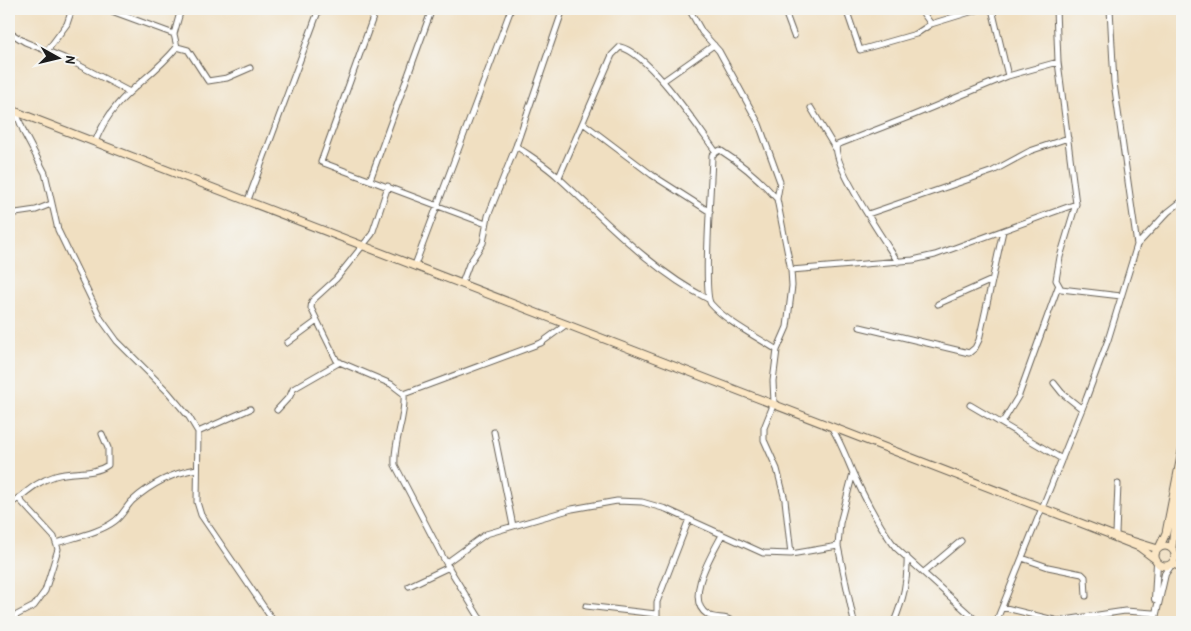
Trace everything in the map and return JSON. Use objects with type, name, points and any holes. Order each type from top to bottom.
[{"type":"main road","points":[[12,110],[1112,534],[1159,548],[1167,546],[1182,558]]},
{"type":"main road","points":[[1156,561],[1159,548],[1166,533],[1182,451]]},
{"type":"main road","points":[[1172,564],[1177,482]]},
{"type":"main road","points":[[1112,534],[1114,538],[1139,547],[1164,566],[1172,564],[1182,567]]},
{"type":"street","points":[[46,51],[67,24],[72,9]]},
{"type":"street","points":[[106,9],[174,34]]},
{"type":"street","points":[[176,47],[174,34],[181,9]]},
{"type":"street","points":[[248,200],[318,9]]},
{"type":"street","points":[[376,9],[321,162],[486,224]]},
{"type":"street","points":[[370,180],[432,9]]},
{"type":"street","points":[[415,265],[511,9]]},
{"type":"street","points":[[462,283],[469,264],[483,242],[486,224],[516,146],[563,9]]},
{"type":"street","points":[[689,9],[695,21],[720,51],[759,124],[780,182],[777,199],[781,232],[792,286],[787,327],[777,350],[773,381],[774,403],[764,428],[764,440],[777,469],[785,500],[791,554]]},
{"type":"street","points":[[784,9],[794,36]]},
{"type":"street","points":[[846,9],[860,50],[916,34],[931,24],[980,9]]},
{"type":"street","points":[[920,9],[931,24]]},
{"type":"street","points":[[992,9],[1008,76]]},
{"type":"street","points":[[1002,423],[1019,396],[1058,287],[1056,280],[1060,257],[1076,204],[1058,62],[1056,9]]},
{"type":"street","points":[[996,622],[1108,340],[1137,245],[1114,83],[1110,9]]},
{"type":"street","points":[[9,32],[24,42],[70,60],[128,91]]},
{"type":"street","points":[[663,81],[714,45]]},
{"type":"street","points":[[176,47],[188,50],[208,81],[227,78],[250,68]]},
{"type":"street","points":[[95,142],[108,115],[128,91],[176,47]]},
{"type":"street","points":[[559,177],[612,55],[620,47],[628,49],[663,81],[716,152]]},
{"type":"street","points":[[835,148],[837,144],[914,115],[1008,76],[1058,62]]},
{"type":"street","points":[[811,108],[835,148],[845,177],[898,262]]},
{"type":"street","points":[[12,110],[46,173],[58,230],[75,268],[107,328],[168,392],[189,417],[198,432],[197,502],[201,515],[274,622]]},
{"type":"street","points":[[582,123],[652,175],[710,212]]},
{"type":"street","points":[[868,214],[993,172],[1030,151],[1068,138]]},
{"type":"street","points":[[516,146],[559,177],[571,191],[634,247],[688,289],[708,299],[711,304],[741,327],[777,350]]},
{"type":"street","points":[[708,299],[712,155],[720,150],[757,176],[777,199]]},
{"type":"street","points":[[388,186],[379,218],[364,246],[336,279],[312,301],[311,308],[337,360],[391,384],[404,394]]},
{"type":"street","points":[[1137,245],[1168,212],[1182,201]]},
{"type":"street","points":[[9,214],[36,210],[51,204]]},
{"type":"street","points":[[790,270],[898,262],[935,255],[1076,204]]},
{"type":"street","points":[[860,327],[969,353],[976,348],[979,340],[1003,231]]},
{"type":"street","points":[[938,304],[992,280]]},
{"type":"street","points":[[1058,287],[1061,289],[1121,296]]},
{"type":"street","points":[[287,342],[317,321]]},
{"type":"street","points":[[404,394],[541,343],[567,324]]},
{"type":"street","points":[[277,410],[290,396],[293,389],[340,362]]},
{"type":"street","points":[[1054,383],[1062,393],[1082,408]]},
{"type":"street","points":[[404,394],[404,404],[394,453],[395,464],[447,565],[481,620],[474,622]]},
{"type":"street","points":[[970,405],[1062,459]]},
{"type":"street","points":[[198,432],[250,409]]},
{"type":"street","points":[[830,425],[843,445],[853,472],[886,535],[907,557],[978,622]]},
{"type":"street","points":[[494,432],[513,526]]},
{"type":"street","points":[[9,505],[39,482],[56,475],[100,470],[108,465],[108,448],[102,434]]},
{"type":"street","points":[[57,543],[105,527],[116,521],[132,501],[165,478],[173,474],[197,469]]},
{"type":"street","points":[[853,472],[840,523],[838,546],[854,622]]},
{"type":"street","points":[[1112,534],[1118,484]]},
{"type":"street","points":[[9,619],[34,606],[45,591],[57,543],[54,537],[18,498]]},
{"type":"street","points":[[409,586],[447,565],[478,538],[572,509],[617,501],[642,502],[689,519],[763,553],[791,554],[838,546]]},
{"type":"street","points":[[657,622],[657,602],[689,519]]},
{"type":"street","points":[[722,535],[704,572],[697,596],[697,604],[702,611],[711,617],[724,618],[734,622]]},
{"type":"street","points":[[924,572],[962,540]]},
{"type":"street","points":[[894,622],[904,597],[908,574],[907,557]]},
{"type":"street","points":[[1022,558],[1048,567],[1082,574],[1085,577],[1086,596]]},
{"type":"street","points":[[1153,622],[1157,585],[1156,561]]},
{"type":"street","points":[[1153,622],[1165,574],[1172,564]]},
{"type":"street","points":[[586,606],[656,614]]},
{"type":"street","points":[[1002,607],[1058,621],[1125,611],[1153,613]]}]
